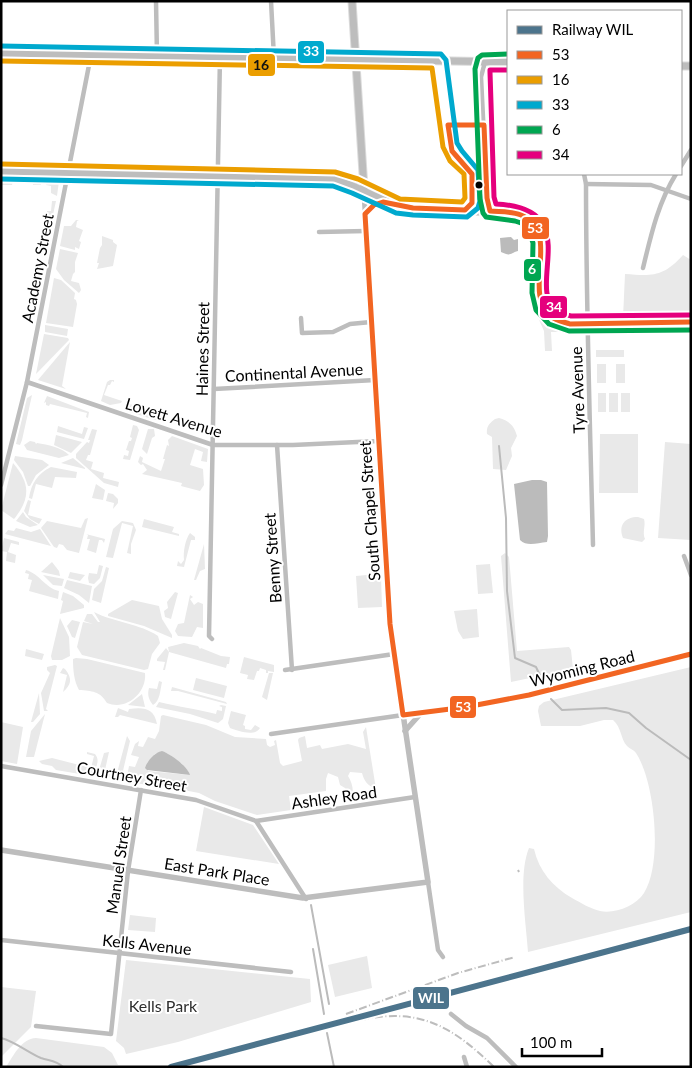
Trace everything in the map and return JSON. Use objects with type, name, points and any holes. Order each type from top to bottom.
[{"type":"main road","name":"South Chapel Street","points":[[352,1],[364,190]]},
{"type":"main road","points":[[1,53],[507,62]]},
{"type":"main road","points":[[1,171],[334,179],[389,202],[413,208],[520,214],[532,222],[540,236],[540,291],[542,306],[550,316],[570,324],[691,322]]},
{"type":"street","points":[[156,1],[157,56]]},
{"type":"street","points":[[271,1],[274,58]]},
{"type":"street","name":"Academy Street","points":[[1,485],[27,382],[91,55]]},
{"type":"street","name":"Haines Street","points":[[212,639],[209,636],[220,57]]},
{"type":"street","points":[[485,62],[481,77],[487,198],[490,211]]},
{"type":"street","points":[[682,164],[691,150]]},
{"type":"street","name":"Tyre Avenue","points":[[584,175],[586,184],[587,324],[590,364],[593,546]]},
{"type":"street","points":[[642,268],[659,206],[666,189],[675,175]]},
{"type":"street","points":[[586,184],[642,184],[666,189],[691,199]]},
{"type":"street","name":"South Chapel Street","points":[[364,190],[390,624],[438,950],[443,957]]},
{"type":"street","points":[[365,214],[374,205],[389,202]]},
{"type":"street","points":[[319,232],[366,231]]},
{"type":"street","points":[[301,318],[302,332],[334,332],[350,324],[371,322]]},
{"type":"street","name":"Continental Avenue","points":[[214,389],[375,380]]},
{"type":"street","name":"Lovett Avenue","points":[[27,382],[213,445],[277,446],[379,441]]},
{"type":"street","name":"Benny Street","points":[[277,446],[292,670]]},
{"type":"street","points":[[684,556],[691,575]]},
{"type":"street","points":[[285,670],[394,654]]},
{"type":"street","name":"Wyoming Road","points":[[271,734],[529,696],[691,654]]},
{"type":"street","points":[[405,731],[422,712]]},
{"type":"street","name":"Courtney Street","points":[[1,766],[196,800],[256,821]]},
{"type":"street","name":"Manuel Street","points":[[36,1026],[111,1034],[128,871],[141,790]]},
{"type":"street","name":"Ashley Road","points":[[256,821],[415,797]]},
{"type":"street","points":[[256,821],[306,899]]},
{"type":"street","name":"East Park Place","points":[[1,850],[306,899],[428,882]]},
{"type":"street","name":"Kells Avenue","points":[[1,940],[291,972]]},
{"type":"street","points":[[451,1014],[466,1026],[487,1038],[516,1067]]},
{"type":"street","points":[[464,1058],[467,1067]]},
{"type":"green space","points":[[4,177],[20,177],[20,182],[13,182],[12,185],[1,185]]},
{"type":"green space","points":[[22,177],[42,178],[40,180],[41,185],[33,185],[33,183],[27,183],[27,181],[22,182]]},
{"type":"green space","points":[[46,177],[59,181],[57,196],[51,193],[51,186],[46,185],[48,181],[46,181]]},
{"type":"green space","points":[[52,201],[56,201],[51,224],[47,223],[47,211],[51,211]]},
{"type":"green space","points":[[76,220],[79,220],[76,227],[83,230],[79,241],[81,242],[79,249],[75,247],[75,250],[60,246],[64,226],[71,226]]},
{"type":"green space","points":[[102,236],[113,240],[117,245],[113,266],[97,269],[102,245]]},
{"type":"green space","points":[[60,249],[78,253],[75,262],[75,272],[71,281],[79,283],[81,290],[79,293],[64,280],[56,269]]},
{"type":"green space","points":[[683,255],[691,260],[691,317],[623,318],[625,274],[657,274],[669,268]]},
{"type":"green space","points":[[54,278],[61,280],[75,293],[74,299],[77,304],[73,327],[46,323]]},
{"type":"green space","points":[[536,313],[545,322],[559,330],[559,332],[551,332],[552,351],[545,351],[544,331]]},
{"type":"green space","points":[[45,325],[68,329],[67,336],[45,332]]},
{"type":"green space","points":[[44,334],[68,338],[69,340],[36,374]]},
{"type":"green space","points":[[70,342],[62,386],[66,389],[38,380]]},
{"type":"green space","points":[[596,350],[624,350],[624,357],[596,357]]},
{"type":"green space","points":[[597,364],[606,364],[606,383],[597,383]]},
{"type":"green space","points":[[616,364],[625,364],[625,383],[616,383]]},
{"type":"green space","points":[[114,380],[114,382],[112,381],[108,385],[104,395],[122,401],[121,403],[110,405],[101,401],[107,382]]},
{"type":"green space","points":[[598,393],[606,393],[606,412],[598,412]]},
{"type":"green space","points":[[609,393],[618,393],[618,412],[609,412]]},
{"type":"green space","points":[[621,393],[630,393],[630,412],[621,412]]},
{"type":"green space","points":[[32,395],[22,440],[20,445],[16,444],[27,398]]},
{"type":"green space","points":[[47,396],[89,412],[88,418],[86,417],[87,413],[50,404],[49,406],[46,405],[46,402],[44,403]]},
{"type":"green space","points":[[127,403],[142,411],[147,407],[156,411],[157,419],[130,412],[126,406]]},
{"type":"green space","points":[[499,418],[511,424],[517,436],[511,448],[512,456],[506,470],[493,469],[492,437],[487,434],[489,425]]},
{"type":"green space","points":[[133,425],[137,426],[139,430],[130,460],[123,459],[124,455],[128,456],[129,451],[126,450],[132,438],[130,437]]},
{"type":"green space","points":[[58,426],[82,434],[84,427],[88,428],[84,439],[57,432]]},
{"type":"green space","points":[[92,429],[97,430],[90,455],[88,455],[86,460],[93,462],[91,469],[104,473],[103,478],[119,482],[118,487],[104,483],[76,458],[76,454],[87,442],[89,443],[90,440],[88,440]]},
{"type":"green space","points":[[148,429],[154,429],[155,436],[152,438],[147,454],[142,449]]},
{"type":"green space","points":[[600,434],[638,434],[638,493],[599,493]]},
{"type":"green space","points":[[56,435],[82,442],[71,453],[54,445]]},
{"type":"green space","points":[[172,436],[208,449],[207,462],[201,461],[203,452],[195,449],[190,465],[203,469],[204,485],[200,491],[181,486],[182,483],[142,474],[147,470],[143,464],[141,465],[138,462],[140,456],[143,458],[142,462],[161,471],[167,445],[169,446],[168,440]]},
{"type":"green space","points":[[30,441],[58,448],[69,455],[59,458],[27,450],[24,445]]},
{"type":"green space","points":[[665,442],[691,444],[691,540],[658,538]]},
{"type":"green space","points":[[15,456],[42,460],[49,465],[36,475],[30,486],[28,486],[23,472],[14,460]]},
{"type":"green space","points":[[73,458],[85,468],[85,469],[61,463]]},
{"type":"green space","points":[[13,463],[23,477],[26,491],[26,497],[20,511],[14,519],[1,510]]},
{"type":"green space","points":[[51,467],[77,472],[76,478],[55,477],[52,488],[36,484],[32,499],[29,498],[31,488],[36,479],[42,472]]},
{"type":"green space","points":[[96,484],[105,490],[103,500],[92,498]]},
{"type":"green space","points":[[108,493],[113,494],[118,499],[118,503],[113,509],[114,503],[106,501]]},
{"type":"green space","points":[[28,500],[31,501],[28,515],[42,519],[39,524],[30,519],[24,511]]},
{"type":"green space","points":[[23,512],[26,517],[38,525],[30,527],[16,521]]},
{"type":"green space","points":[[638,517],[644,519],[645,539],[642,542],[623,538],[621,529],[626,520]]},
{"type":"green space","points":[[88,518],[79,553],[67,550],[63,545],[59,544],[57,548],[54,547],[41,528],[47,521],[81,528],[85,519]]},
{"type":"green space","points":[[144,519],[174,527],[172,532],[179,534],[179,536],[142,527]]},
{"type":"green space","points":[[122,521],[133,523],[136,530],[131,544],[131,554],[127,553],[133,526],[122,523],[113,558],[106,557],[113,529]]},
{"type":"green space","points":[[16,528],[31,532],[40,529],[51,546],[5,534],[8,530],[14,531]]},
{"type":"green space","points":[[190,533],[195,537],[195,540],[191,540],[184,567],[177,566],[178,561],[181,564],[184,560],[185,546]]},
{"type":"green space","points":[[86,534],[105,539],[104,543],[102,540],[99,540],[96,553],[87,550],[90,539],[87,539],[88,535]]},
{"type":"green space","points":[[4,538],[19,542],[19,545],[11,543],[8,552],[16,555],[15,563],[6,561],[7,552],[1,551]]},
{"type":"green space","points":[[204,544],[205,569],[200,571],[196,580],[194,580]]},
{"type":"green space","points":[[505,553],[509,557],[517,651],[569,647],[573,669],[511,682],[501,556]]},
{"type":"green space","points":[[52,562],[59,571],[60,576],[41,572]]},
{"type":"green space","points":[[490,564],[493,593],[478,594],[476,565]]},
{"type":"green space","points":[[99,565],[103,566],[100,578],[94,584],[89,583],[89,573],[97,574]]},
{"type":"green space","points":[[106,567],[109,568],[101,603],[92,600],[94,589],[102,581]]},
{"type":"green space","points":[[26,570],[59,591],[58,599],[29,591],[32,580],[28,579],[29,574],[25,573]]},
{"type":"green space","points":[[70,572],[85,575],[80,581],[68,578]]},
{"type":"green space","points":[[377,574],[381,577],[382,607],[358,608],[356,576]]},
{"type":"green space","points":[[43,575],[64,579],[62,586],[53,585]]},
{"type":"green space","points":[[67,580],[92,586],[89,603],[79,595],[64,588]]},
{"type":"green space","points":[[63,592],[73,596],[84,605],[84,608],[60,614]]},
{"type":"green space","points":[[175,592],[178,593],[171,619],[165,617],[164,611],[168,608],[167,602]]},
{"type":"green space","points":[[190,595],[193,597],[190,599],[194,605],[198,602],[203,604],[203,628],[197,627],[192,637],[178,636],[175,631],[178,624],[184,623]]},
{"type":"green space","points":[[132,600],[159,606],[162,619],[172,638],[144,626],[108,616],[108,614]]},
{"type":"green space","points":[[477,609],[479,637],[463,639],[458,631],[454,611]]},
{"type":"green space","points":[[94,612],[144,629],[158,636],[160,643],[152,654],[148,669],[144,670],[82,655],[77,647],[83,622],[93,624],[84,621],[87,614],[92,614],[100,622]]},
{"type":"green space","points":[[60,618],[69,637],[70,656],[62,660],[52,660],[51,656]]},
{"type":"green space","points":[[72,620],[80,622],[75,638],[72,637],[67,626]]},
{"type":"green space","points":[[184,643],[198,646],[200,649],[221,656],[230,657],[226,668],[169,652],[168,647]]},
{"type":"green space","points":[[166,648],[169,652],[165,670],[163,670],[165,662],[157,661],[157,659]]},
{"type":"green space","points":[[26,649],[44,654],[42,660],[25,656]]},
{"type":"green space","points":[[244,657],[274,665],[274,672],[268,671],[266,673],[266,670],[260,668],[254,680],[247,679],[248,675],[240,673]]},
{"type":"green space","points":[[76,658],[145,673],[143,687],[128,702],[114,705],[107,703],[92,691],[79,690],[74,671],[73,659]]},
{"type":"green space","points":[[57,666],[46,709],[48,711],[44,711],[41,693],[50,673],[47,667]]},
{"type":"green space","points":[[691,667],[691,912],[528,952],[523,885],[529,848],[534,849],[543,871],[559,889],[586,906],[606,912],[631,905],[644,893],[650,880],[655,843],[652,802],[643,766],[636,753],[625,743],[616,723],[613,720],[604,720],[580,726],[541,726],[539,706],[544,702]]},
{"type":"green space","points":[[63,668],[68,673],[70,682],[63,692],[67,675],[60,673]]},
{"type":"green space","points":[[269,673],[273,673],[267,700],[262,697]]},
{"type":"green space","points":[[196,678],[227,686],[224,698],[193,690]]},
{"type":"green space","points":[[159,681],[162,682],[159,695],[153,705],[148,693],[149,688],[157,689]]},
{"type":"green space","points":[[172,687],[226,702],[227,704],[178,691],[171,691]]},
{"type":"green space","points":[[39,693],[40,714],[31,722]]},
{"type":"green space","points":[[142,694],[145,707],[128,705]]},
{"type":"green space","points":[[159,702],[216,714],[217,710],[222,711],[222,707],[219,706],[226,706],[223,719],[218,723],[190,714],[156,707]]},
{"type":"green space","points":[[118,708],[128,712],[129,709],[139,708],[148,710],[156,719],[157,724],[120,715],[115,717]]},
{"type":"green space","points":[[231,711],[246,715],[243,725],[245,729],[251,730],[255,725],[260,728],[258,731],[250,733],[230,728],[228,723]]},
{"type":"green space","points":[[45,714],[34,757],[26,757],[31,731]]},
{"type":"green space","points":[[161,716],[206,725],[235,737],[266,739],[267,745],[270,747],[275,745],[274,741],[276,740],[280,763],[283,766],[302,761],[298,740],[305,736],[307,748],[320,745],[322,749],[348,744],[366,749],[363,732],[366,727],[376,789],[367,783],[362,773],[350,772],[348,776],[352,783],[353,792],[352,797],[348,798],[345,788],[340,785],[338,777],[328,773],[326,791],[289,796],[291,810],[257,815],[215,801],[199,793],[126,782],[129,766],[135,767],[139,757],[131,755],[135,744],[139,741],[138,746],[143,747],[148,737],[155,739],[159,731]],"holes":[[[161,751],[182,764],[190,775],[148,771],[147,763],[155,754]]]},
{"type":"green space","points":[[1,722],[23,727],[17,764],[1,761]]},
{"type":"green space","points":[[127,736],[130,741],[122,775],[117,773]]},
{"type":"green space","points":[[87,752],[95,754],[97,757],[97,765],[92,776],[56,770],[52,766],[42,764],[39,761],[52,758],[91,768],[94,756],[87,754]]},
{"type":"green space","points":[[109,752],[105,770],[110,773],[109,778],[97,777],[104,753]]},
{"type":"green space","points":[[204,807],[253,825],[279,864],[196,851]]},
{"type":"green space","points":[[130,915],[156,918],[155,932],[128,930]]},
{"type":"green space","points":[[367,956],[372,988],[335,997],[328,965]]},
{"type":"green space","name":"Kells Park","points":[[126,960],[310,979],[311,1002],[178,1042],[126,1054],[124,1048],[116,1041]]},
{"type":"green space","points":[[1,987],[36,991],[31,1027],[1,1057]]},
{"type":"green space","points":[[36,1038],[104,1047],[112,1053],[118,1065],[6,1067],[22,1044]]},
{"type":"shaded area","points":[[511,237],[514,240],[518,239],[518,251],[509,254],[501,252],[500,238]]},
{"type":"shaded area","points":[[532,480],[547,482],[547,542],[536,544],[529,544],[520,540],[514,484]]},
{"type":"shaded area","points":[[162,751],[179,761],[190,775],[147,770],[145,768],[149,760]]},
{"type":"waterway","points":[[499,446],[506,518],[507,591],[515,658],[536,667],[543,682]]},
{"type":"waterway","points":[[551,699],[562,710],[606,708],[629,713],[646,728],[691,760]]},
{"type":"waterway","points":[[311,905],[329,1004]]},
{"type":"waterway","points":[[313,949],[324,1014]]},
{"type":"waterway","points":[[327,1033],[334,1067]]},
{"type":"waterway","points":[[1,1038],[63,1067]]},
{"type":"railway","points":[[346,1014],[458,973],[515,957]]},
{"type":"railway","points":[[361,1020],[401,1016],[434,1024],[464,1041],[494,1067]]},
{"type":"rail line","name":"WIL","points":[[171,1067],[691,929]]},
{"type":"transit line","name":"33","points":[[1,46],[441,54],[446,60],[457,143],[478,170],[480,201],[478,208],[467,217],[413,215],[396,213],[333,186],[1,179]]},
{"type":"transit line","name":"6","points":[[507,54],[482,55],[478,58],[475,69],[480,199],[483,213],[486,217],[515,221],[521,223],[529,231],[533,243],[532,293],[536,310],[549,324],[569,331],[691,330]]},
{"type":"transit line","name":"16","points":[[1,61],[432,68],[443,147],[450,161],[464,174],[465,198],[462,202],[400,199],[358,179],[335,172],[1,164]]},
{"type":"transit line","name":"34","points":[[507,70],[490,70],[494,197],[496,204],[523,209],[539,219],[547,234],[546,285],[549,300],[558,312],[571,316],[691,315]]},
{"type":"transit line","name":"53","points":[[691,322],[570,324],[552,317],[543,306],[540,293],[541,248],[539,235],[533,223],[521,215],[490,211],[487,198],[484,125],[448,125],[452,151],[472,174],[472,203],[465,210],[413,208],[383,202],[374,205],[365,214],[390,624],[403,715],[466,707],[529,695],[691,654]]}]
